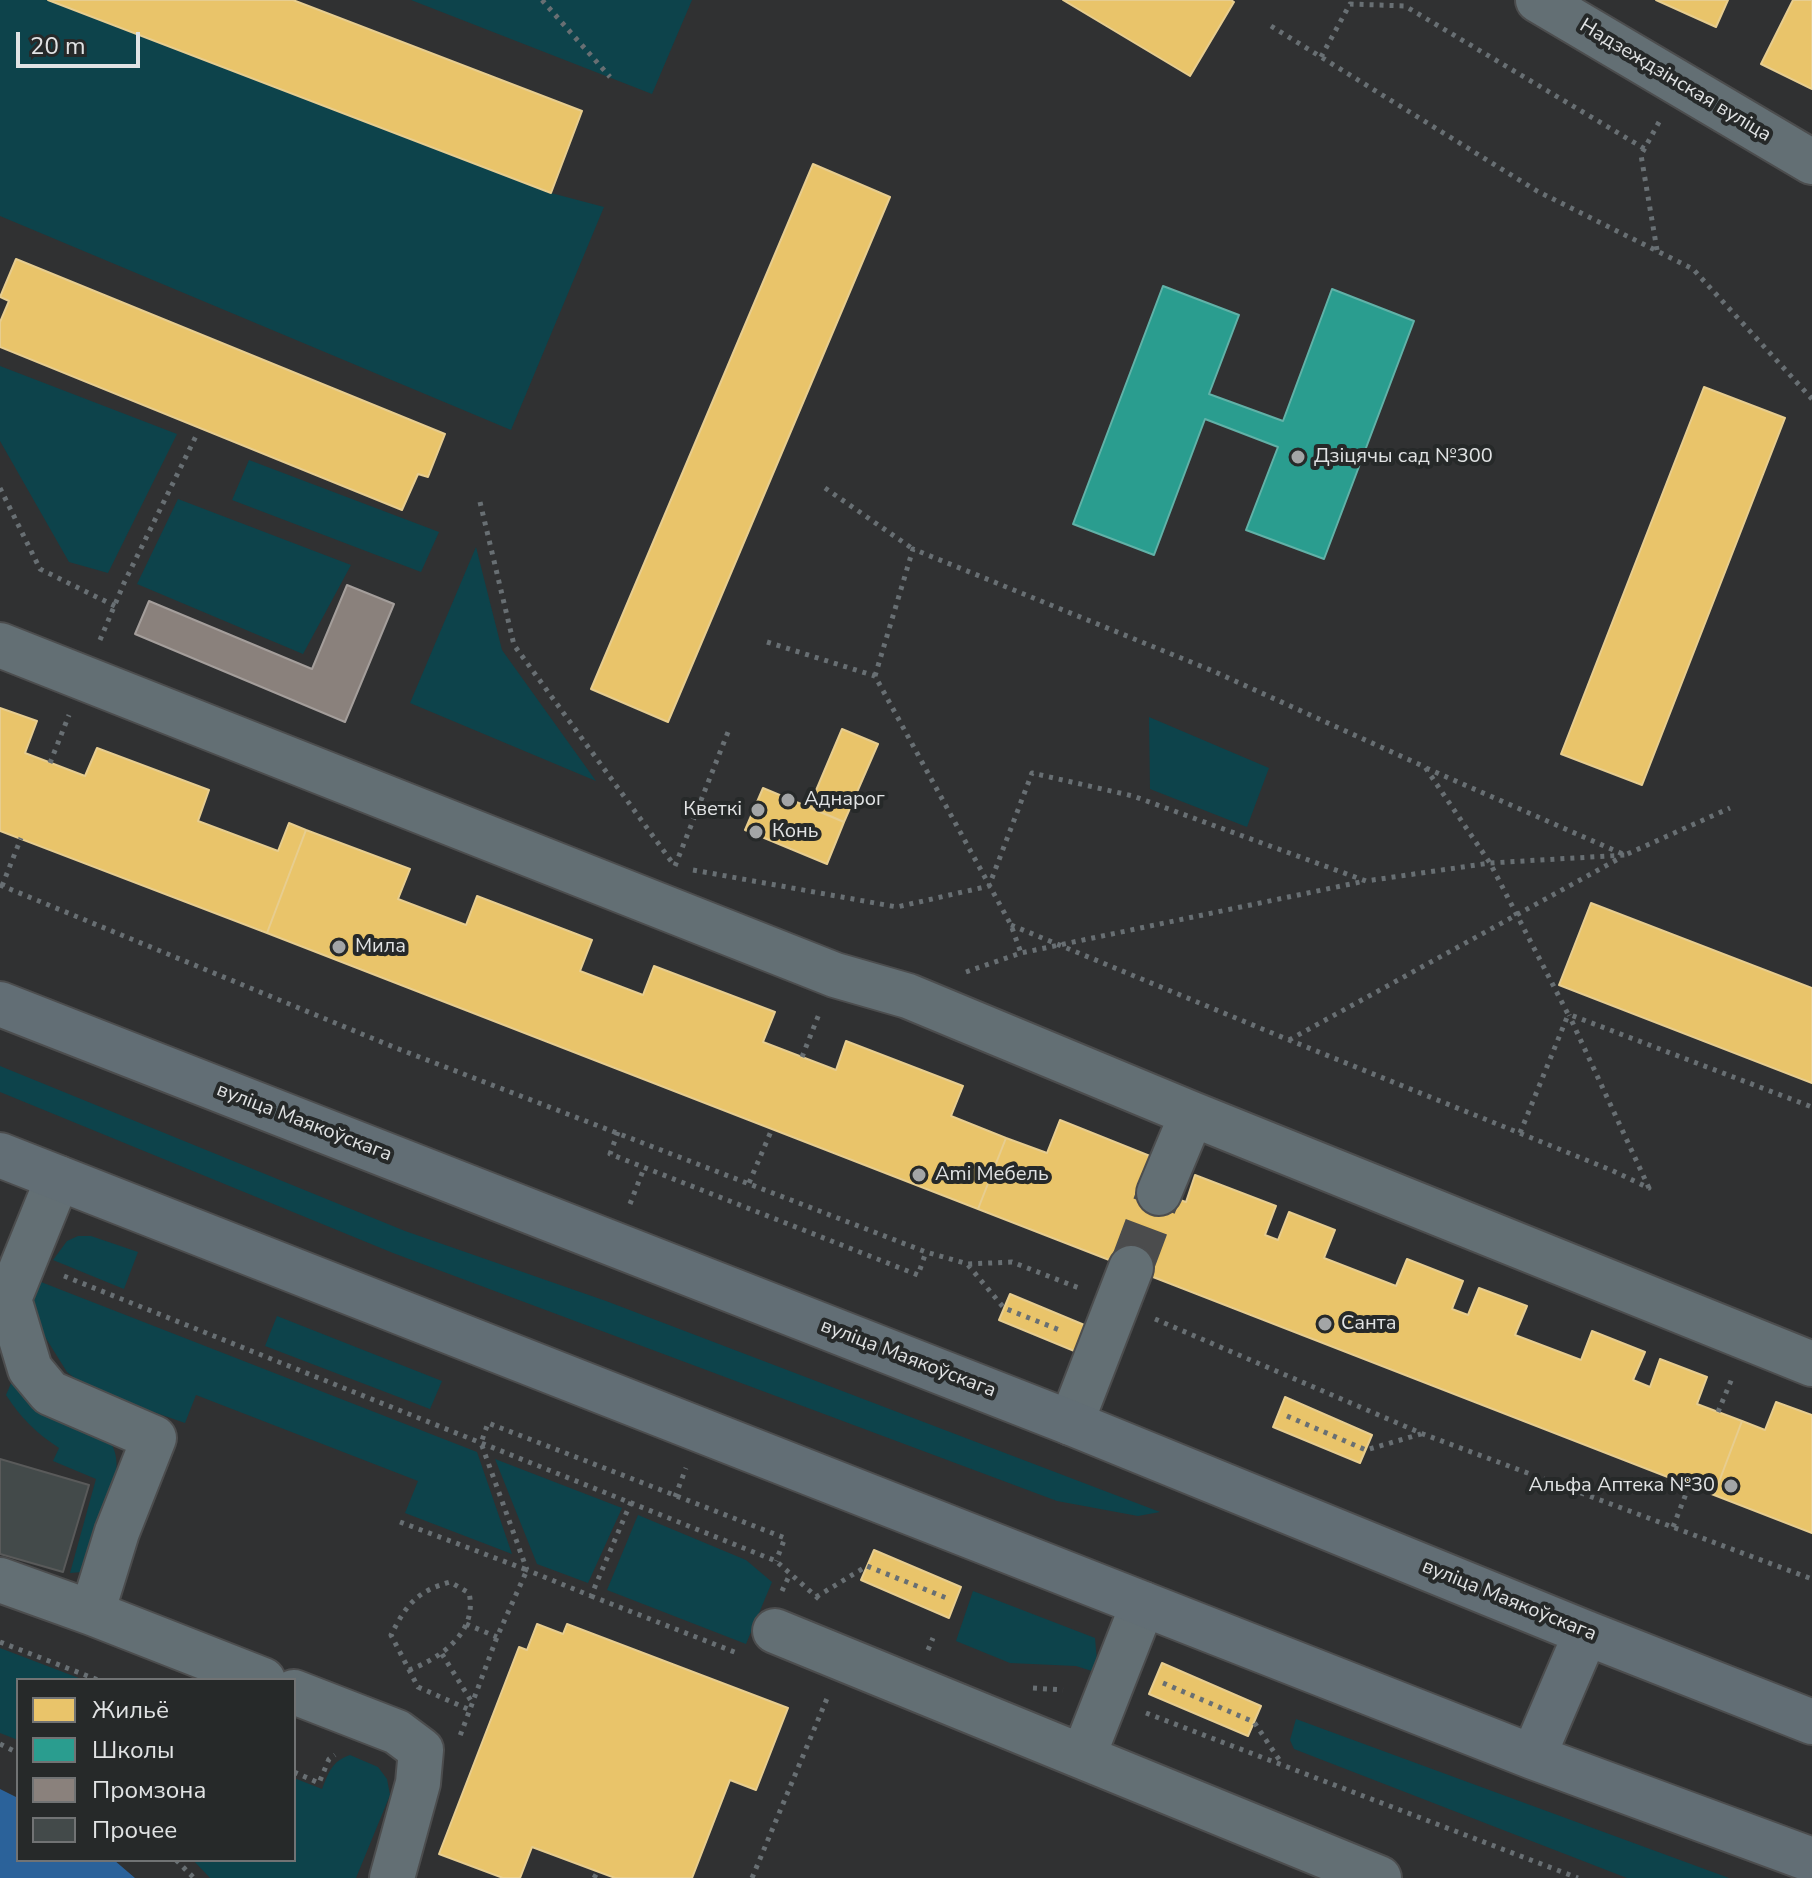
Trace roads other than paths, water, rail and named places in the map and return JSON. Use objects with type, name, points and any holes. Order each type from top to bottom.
[{"type":"main road","name":"вуліца Маякоўскага","points":[[0,1004],[1071,1423],[1812,1722]]},
{"type":"main road","points":[[0,1155],[1533,1757],[1812,1860]]},
{"type":"main road","points":[[1533,1757],[1586,1633]]},
{"type":"street","name":"Надзеждзінская вуліца","points":[[1538,0],[1812,162]]},
{"type":"street","points":[[0,645],[835,975],[908,996],[1812,1364]]},
{"type":"street","points":[[1159,1193],[1192,1114]]},
{"type":"street","points":[[58,1178],[4,1304],[30,1369],[50,1393],[154,1438],[117,1532],[92,1613]]},
{"type":"street","points":[[1071,1423],[1124,1285]]},
{"type":"street","points":[[0,1580],[258,1678]]},
{"type":"street","points":[[1083,1757],[1143,1604]]},
{"type":"street","points":[[776,1616],[844,1658],[1379,1878]]},
{"type":"street","points":[[296,1693],[397,1732],[421,1750],[418,1783],[392,1878]]},
{"type":"water","points":[[0,1789],[16,1797],[16,1862],[116,1862],[135,1878],[0,1878]]},
{"type":"tunnel","points":[[1131,1268],[1159,1193]]},
{"type":"place","name":"Дзіцячы сад №300","points":[[1298,457]]},
{"type":"place","name":"Аднарог","points":[[788,800]]},
{"type":"place","name":"Кветкі","points":[[758,810]]},
{"type":"place","name":"Конь","points":[[756,832]]},
{"type":"place","name":"Мила","points":[[339,947]]},
{"type":"place","name":"Ami Мебель","points":[[919,1175]]},
{"type":"place","name":"Санта","points":[[1325,1324]]},
{"type":"place","name":"Альфа Аптека №30","points":[[1731,1486]]}]
